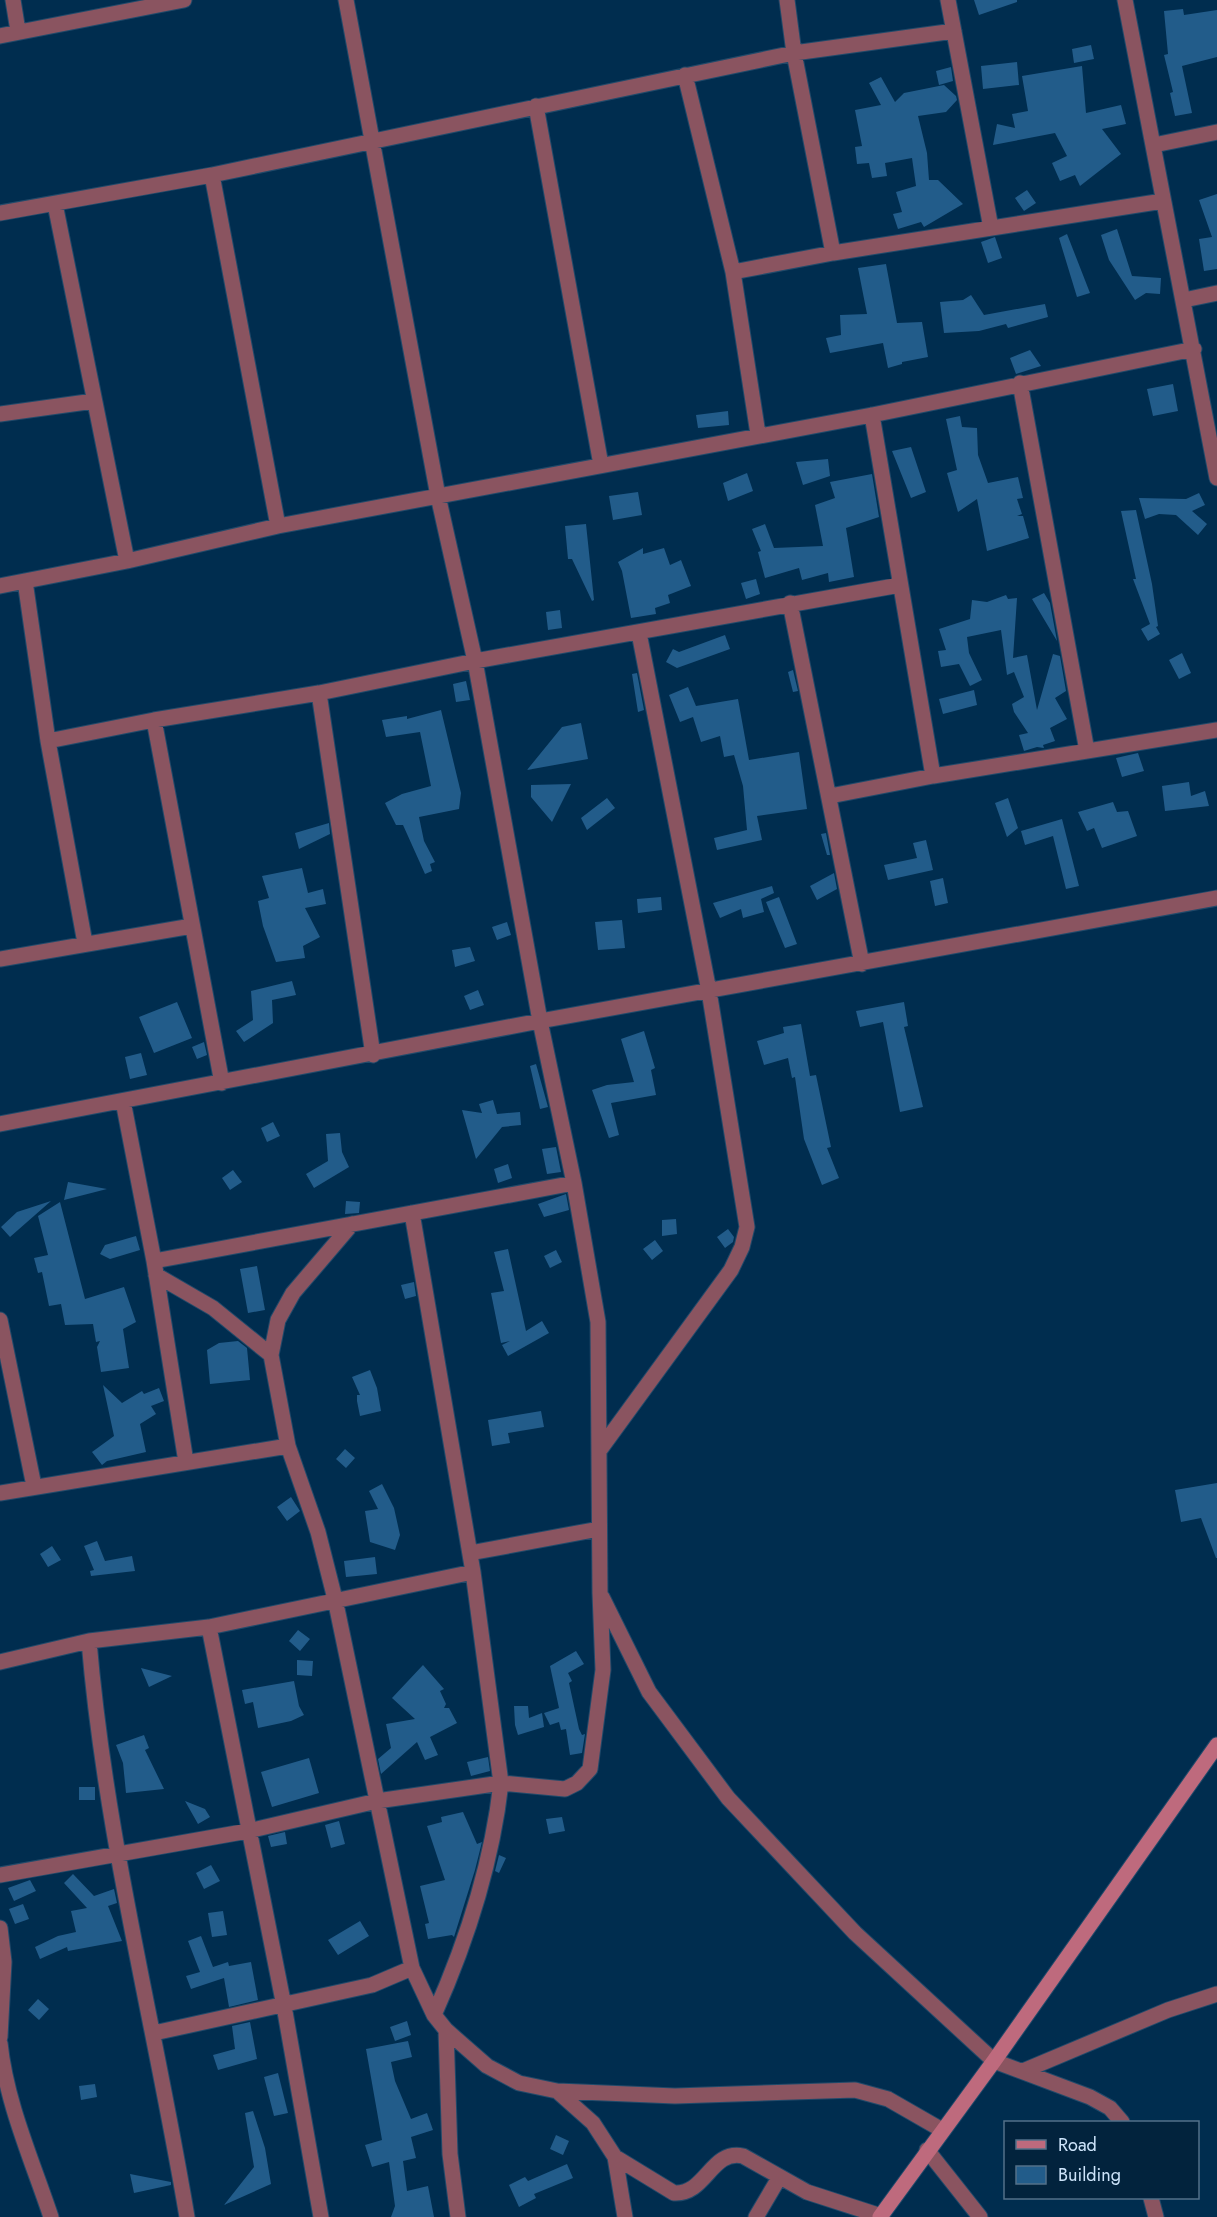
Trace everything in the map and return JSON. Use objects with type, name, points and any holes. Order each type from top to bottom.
[{"type":"main road","points":[[880,2216],[994,2061],[1217,1745]]},
{"type":"street","points":[[13,0],[18,31]]},
{"type":"street","points":[[0,36],[180,0]]},
{"type":"street","points":[[0,1875],[248,1831],[377,1801],[501,1783],[565,1789],[577,1783],[590,1769],[603,1670],[599,1529],[598,1322],[574,1183],[540,1021],[475,661],[438,496],[346,0]]},
{"type":"street","points":[[787,0],[794,53],[833,253]]},
{"type":"street","points":[[948,0],[991,228]]},
{"type":"street","points":[[1125,0],[1163,201],[1214,449],[1217,478]]},
{"type":"street","points":[[0,213],[212,175],[794,53],[954,31]]},
{"type":"street","points":[[685,75],[733,272],[758,434]]},
{"type":"street","points":[[536,106],[601,465]]},
{"type":"street","points":[[1154,145],[1217,132]]},
{"type":"street","points":[[212,175],[278,526]]},
{"type":"street","points":[[733,272],[833,253],[1163,201]]},
{"type":"street","points":[[55,204],[127,561]]},
{"type":"street","points":[[1184,300],[1217,294]]},
{"type":"street","points":[[0,586],[127,561],[278,526],[758,434],[872,415],[1020,383],[1194,350]]},
{"type":"street","points":[[1020,383],[1087,751]]},
{"type":"street","points":[[0,414],[94,401]]},
{"type":"street","points":[[872,415],[933,776]]},
{"type":"street","points":[[25,581],[48,741],[85,944]]},
{"type":"street","points":[[48,741],[154,720],[319,693],[475,661],[639,633],[790,603],[900,585]]},
{"type":"street","points":[[790,603],[862,964]]},
{"type":"street","points":[[599,1451],[731,1270],[747,1227],[709,991],[639,633]]},
{"type":"street","points":[[319,693],[372,1055]]},
{"type":"street","points":[[154,720],[222,1083]]},
{"type":"street","points":[[830,796],[933,776],[1217,730]]},
{"type":"street","points":[[0,1124],[372,1055],[540,1021],[1217,898]]},
{"type":"street","points":[[0,959],[192,926]]},
{"type":"street","points":[[123,1101],[155,1268],[186,1461]]},
{"type":"street","points":[[155,1268],[352,1224],[574,1183]]},
{"type":"street","points":[[412,1213],[473,1572],[501,1783],[497,1815],[472,1916],[434,2015]]},
{"type":"street","points":[[352,1224],[293,1293],[278,1320],[271,1355],[288,1446],[318,1532],[335,1599],[412,1968],[434,2015],[446,2030],[487,2066],[519,2083],[557,2091],[675,2096],[855,2090],[888,2098],[942,2130]]},
{"type":"street","points":[[155,1268],[213,1308],[271,1355]]},
{"type":"street","points":[[0,1320],[33,1486]]},
{"type":"street","points":[[0,1493],[288,1446]]},
{"type":"street","points":[[470,1553],[599,1529]]},
{"type":"street","points":[[0,1662],[89,1641],[209,1626],[473,1572]]},
{"type":"street","points":[[600,1593],[649,1692],[728,1798],[855,1933],[994,2061],[1090,2097],[1110,2108],[1121,2121]]},
{"type":"street","points":[[209,1626],[284,2006],[321,2217]]},
{"type":"street","points":[[89,1641],[94,1700],[117,1856],[154,2033],[187,2217]]},
{"type":"street","points":[[0,1928],[4,1962],[0,2037]]},
{"type":"street","points":[[154,2033],[372,1985],[412,1968]]},
{"type":"street","points":[[1023,2071],[1168,2010],[1217,1994]]},
{"type":"street","points":[[446,2030],[450,2154],[458,2217]]},
{"type":"street","points":[[0,2043],[11,2098],[51,2217]]},
{"type":"street","points":[[557,2091],[593,2123],[615,2157],[625,2217]]},
{"type":"street","points":[[927,2150],[980,2217]]},
{"type":"street","points":[[615,2157],[674,2193],[686,2194],[696,2188],[723,2157],[732,2153],[743,2156],[807,2192],[880,2216]]},
{"type":"street","points":[[756,2217],[779,2178]]},
{"type":"street","points":[[1152,2199],[1156,2217]]},
{"type":"building","points":[[974,0],[1017,0],[1017,2],[979,15]]},
{"type":"building","points":[[1183,9],[1184,15],[1217,10],[1217,57],[1182,66],[1192,113],[1175,116],[1170,93],[1173,92],[1164,55],[1168,54],[1164,11]]},
{"type":"building","points":[[1091,45],[1094,59],[1074,63],[1072,49]]},
{"type":"building","points":[[1017,62],[1019,85],[983,89],[981,66]]},
{"type":"building","points":[[1082,66],[1086,113],[1121,105],[1126,124],[1102,129],[1121,154],[1080,186],[1075,175],[1060,181],[1052,163],[1067,156],[1055,133],[993,145],[997,124],[1015,128],[1012,114],[1028,111],[1022,76]]},
{"type":"building","points":[[951,67],[953,81],[939,85],[936,71]]},
{"type":"building","points":[[881,77],[895,102],[904,93],[944,85],[956,96],[957,100],[946,112],[918,116],[927,153],[929,180],[938,180],[963,204],[924,227],[921,222],[898,229],[893,214],[902,212],[896,192],[916,186],[912,158],[885,163],[887,176],[872,178],[869,163],[857,164],[855,147],[862,146],[855,110],[881,105],[869,83]]},
{"type":"building","points":[[1027,190],[1036,203],[1024,211],[1015,198]]},
{"type":"building","points":[[1217,194],[1217,269],[1204,271],[1199,239],[1212,237],[1199,200]]},
{"type":"building","points":[[1117,229],[1132,276],[1161,278],[1160,294],[1146,293],[1135,300],[1109,260],[1101,235]]},
{"type":"building","points":[[1067,234],[1090,293],[1077,297],[1059,238]]},
{"type":"building","points":[[995,237],[1002,258],[988,263],[981,242]]},
{"type":"building","points":[[886,264],[897,323],[922,322],[928,357],[902,362],[902,364],[888,368],[883,343],[830,353],[826,338],[841,335],[840,315],[867,314],[858,268]]},
{"type":"building","points":[[971,295],[984,315],[1045,304],[1048,317],[1008,328],[1006,324],[979,331],[944,333],[940,302],[963,300]]},
{"type":"building","points":[[1030,350],[1041,366],[1016,374],[1010,358]]},
{"type":"building","points":[[1173,384],[1178,411],[1153,416],[1147,389]]},
{"type":"building","points":[[728,411],[729,425],[698,428],[696,415]]},
{"type":"building","points":[[960,416],[962,427],[977,428],[978,455],[988,483],[1018,477],[1023,498],[1017,499],[1022,514],[1017,516],[1023,516],[1029,538],[987,551],[977,499],[958,512],[947,473],[957,470],[946,419]]},
{"type":"building","points":[[911,447],[926,492],[911,498],[892,451]]},
{"type":"building","points":[[828,459],[830,476],[803,485],[796,462]]},
{"type":"building","points":[[747,473],[753,491],[728,501],[723,483]]},
{"type":"building","points":[[872,474],[879,517],[846,528],[854,577],[829,582],[828,573],[802,580],[799,568],[765,578],[758,552],[761,551],[752,529],[765,524],[774,548],[823,546],[815,505],[835,498],[830,482]]},
{"type":"building","points":[[638,492],[642,515],[613,520],[609,496]]},
{"type":"building","points":[[1199,493],[1205,505],[1192,511],[1207,524],[1198,535],[1176,515],[1159,514],[1145,519],[1139,498],[1186,499]]},
{"type":"building","points":[[1136,510],[1152,584],[1158,626],[1156,627],[1160,634],[1148,641],[1141,629],[1150,624],[1133,579],[1136,579],[1121,511]]},
{"type":"building","points":[[586,524],[594,600],[592,601],[572,559],[568,559],[565,526]]},
{"type":"building","points":[[643,548],[643,554],[664,548],[670,565],[681,560],[691,586],[668,595],[670,603],[655,608],[656,614],[631,618],[622,571],[618,562]]},
{"type":"building","points":[[756,579],[760,594],[746,599],[741,583]]},
{"type":"building","points":[[1044,593],[1050,603],[1057,641],[1032,599]]},
{"type":"building","points":[[1006,595],[1008,599],[1017,598],[1013,658],[1027,655],[1037,710],[1053,654],[1060,656],[1066,691],[1055,698],[1067,719],[1050,728],[1055,741],[1043,745],[1044,748],[1037,747],[1024,751],[1019,735],[1028,733],[1014,712],[1012,704],[1024,697],[1014,672],[1007,675],[1001,630],[967,637],[969,653],[982,680],[970,686],[959,664],[941,667],[938,651],[946,650],[939,629],[970,619],[972,600],[987,602]]},
{"type":"building","points":[[560,610],[562,628],[548,630],[546,612]]},
{"type":"building","points":[[725,635],[730,649],[677,668],[666,662],[673,649],[679,652]]},
{"type":"building","points":[[1182,653],[1191,673],[1179,679],[1169,660]]},
{"type":"building","points":[[793,670],[798,691],[793,692],[788,672]]},
{"type":"building","points":[[637,673],[644,710],[638,712],[632,674]]},
{"type":"building","points":[[466,681],[470,700],[456,702],[453,684]]},
{"type":"building","points":[[688,687],[696,706],[738,699],[749,760],[799,752],[807,809],[757,816],[762,840],[717,850],[714,838],[747,830],[743,786],[734,755],[724,757],[720,736],[701,742],[693,717],[680,722],[669,695]]},
{"type":"building","points":[[974,690],[977,705],[943,714],[939,699]]},
{"type":"building","points":[[441,710],[461,793],[459,809],[419,817],[424,841],[435,862],[430,864],[432,871],[425,874],[403,825],[396,825],[385,803],[402,794],[431,786],[420,732],[386,737],[382,720],[407,716],[407,719]]},
{"type":"building","points":[[581,723],[588,759],[527,770],[562,727]]},
{"type":"building","points":[[1138,753],[1144,771],[1122,777],[1116,758]]},
{"type":"building","points":[[1189,782],[1191,796],[1205,791],[1209,806],[1165,811],[1162,786]]},
{"type":"building","points":[[571,784],[552,822],[531,797],[531,785]]},
{"type":"building","points":[[607,798],[615,808],[587,830],[581,818]]},
{"type":"building","points":[[1008,798],[1018,828],[1007,837],[995,803]]},
{"type":"building","points":[[1113,802],[1117,812],[1128,811],[1137,836],[1102,848],[1094,828],[1087,831],[1078,812]]},
{"type":"building","points":[[1062,819],[1079,886],[1066,889],[1053,836],[1025,845],[1021,831]]},
{"type":"building","points":[[329,823],[330,834],[299,849],[295,833]]},
{"type":"building","points":[[826,833],[830,855],[827,855],[821,834]]},
{"type":"building","points":[[926,840],[933,870],[888,880],[884,865],[917,858],[913,843]]},
{"type":"building","points":[[302,868],[308,893],[323,889],[326,904],[305,908],[320,937],[303,946],[305,958],[276,962],[263,926],[258,901],[269,898],[262,876]]},
{"type":"building","points":[[834,873],[837,889],[817,900],[810,886]]},
{"type":"building","points":[[943,878],[948,903],[935,906],[930,881]]},
{"type":"building","points":[[772,886],[774,893],[761,899],[764,912],[743,918],[741,909],[720,918],[713,903]]},
{"type":"building","points":[[661,897],[662,910],[638,913],[637,899]]},
{"type":"building","points":[[779,897],[797,944],[785,948],[766,902]]},
{"type":"building","points":[[622,920],[625,948],[598,950],[595,922]]},
{"type":"building","points":[[507,922],[511,935],[497,940],[492,927]]},
{"type":"building","points":[[470,947],[475,961],[455,967],[452,950]]},
{"type":"building","points":[[292,981],[296,995],[272,1000],[273,1023],[244,1042],[236,1031],[253,1020],[251,991]]},
{"type":"building","points":[[478,990],[484,1005],[470,1010],[464,996]]},
{"type":"building","points":[[177,1002],[192,1038],[154,1053],[139,1017]]},
{"type":"building","points":[[904,1002],[908,1026],[904,1027],[923,1107],[900,1112],[883,1022],[860,1027],[856,1011]]},
{"type":"building","points":[[801,1024],[810,1076],[816,1075],[831,1147],[827,1148],[839,1178],[822,1185],[804,1139],[795,1077],[792,1078],[788,1058],[764,1065],[757,1041],[784,1033],[783,1027]]},
{"type":"building","points":[[644,1031],[655,1068],[651,1070],[656,1095],[611,1103],[619,1135],[609,1138],[592,1090],[607,1085],[634,1082],[621,1039]]},
{"type":"building","points":[[204,1042],[207,1055],[197,1059],[192,1047]]},
{"type":"building","points":[[141,1053],[147,1075],[130,1079],[125,1057]]},
{"type":"building","points":[[536,1064],[548,1107],[540,1109],[530,1066]]},
{"type":"building","points":[[493,1100],[497,1114],[520,1112],[521,1125],[502,1127],[476,1159],[462,1110],[482,1113],[479,1104]]},
{"type":"building","points":[[273,1122],[280,1136],[267,1142],[261,1128]]},
{"type":"building","points":[[340,1133],[342,1152],[349,1167],[314,1188],[306,1174],[328,1161],[326,1134]]},
{"type":"building","points":[[556,1147],[561,1172],[547,1174],[542,1149]]},
{"type":"building","points":[[508,1164],[512,1178],[498,1183],[494,1169]]},
{"type":"building","points":[[233,1170],[242,1182],[230,1190],[222,1178]]},
{"type":"building","points":[[68,1182],[107,1189],[64,1200]]},
{"type":"building","points":[[566,1194],[569,1210],[544,1217],[538,1204]]},
{"type":"building","points":[[51,1201],[10,1237],[1,1227],[17,1212]]},
{"type":"building","points":[[346,1201],[360,1202],[359,1213],[345,1214]]},
{"type":"building","points":[[60,1202],[85,1299],[124,1287],[136,1322],[123,1329],[129,1368],[101,1372],[97,1347],[100,1341],[96,1342],[93,1324],[65,1325],[61,1304],[49,1306],[42,1272],[38,1273],[34,1258],[48,1255],[38,1216]]},
{"type":"building","points":[[676,1219],[677,1234],[662,1236],[662,1220]]},
{"type":"building","points":[[728,1229],[734,1237],[733,1242],[725,1248],[717,1237]]},
{"type":"building","points":[[136,1236],[140,1250],[110,1259],[100,1254],[105,1245]]},
{"type":"building","points":[[655,1240],[663,1251],[652,1260],[643,1249]]},
{"type":"building","points":[[508,1249],[526,1331],[542,1321],[549,1333],[508,1356],[502,1345],[510,1341],[501,1343],[491,1293],[504,1291],[494,1252]]},
{"type":"building","points":[[556,1250],[562,1262],[550,1268],[544,1256]]},
{"type":"building","points":[[257,1266],[265,1310],[248,1313],[240,1269]]},
{"type":"building","points":[[414,1282],[416,1296],[405,1299],[401,1285]]},
{"type":"building","points":[[238,1341],[247,1348],[250,1380],[210,1384],[207,1350],[219,1343]]},
{"type":"building","points":[[370,1370],[377,1388],[381,1411],[360,1416],[357,1395],[360,1395],[352,1377]]},
{"type":"building","points":[[103,1385],[122,1403],[142,1391],[144,1394],[159,1388],[164,1401],[151,1406],[156,1414],[140,1424],[146,1452],[107,1461],[102,1465],[92,1452],[114,1436]]},
{"type":"building","points":[[541,1411],[544,1427],[508,1433],[510,1443],[492,1446],[488,1420]]},
{"type":"building","points":[[345,1449],[355,1458],[346,1468],[336,1459]]},
{"type":"building","points":[[1217,1483],[1216,1558],[1201,1518],[1181,1522],[1175,1490]]},
{"type":"building","points":[[382,1484],[394,1508],[400,1535],[395,1550],[370,1542],[365,1511],[378,1509],[369,1491]]},
{"type":"building","points":[[291,1497],[300,1511],[287,1521],[277,1507]]},
{"type":"building","points":[[97,1541],[105,1561],[132,1556],[135,1571],[91,1576],[90,1571],[94,1570],[84,1546]]},
{"type":"building","points":[[52,1546],[61,1560],[48,1567],[40,1554]]},
{"type":"building","points":[[375,1557],[377,1574],[346,1577],[344,1561]]},
{"type":"building","points":[[298,1630],[310,1639],[300,1651],[289,1641]]},
{"type":"building","points":[[576,1651],[584,1664],[568,1673],[572,1681],[569,1683],[579,1729],[582,1735],[585,1734],[582,1753],[570,1755],[566,1729],[561,1730],[559,1722],[550,1725],[544,1713],[559,1708],[550,1666]]},
{"type":"building","points":[[297,1660],[313,1661],[312,1676],[297,1675]]},
{"type":"building","points":[[423,1665],[444,1689],[440,1691],[446,1704],[444,1708],[449,1708],[457,1723],[430,1737],[438,1755],[425,1760],[417,1742],[381,1774],[378,1759],[391,1748],[386,1724],[415,1719],[392,1698]]},
{"type":"building","points":[[141,1668],[172,1676],[149,1687]]},
{"type":"building","points":[[294,1681],[299,1706],[304,1715],[291,1721],[258,1728],[253,1702],[245,1704],[242,1690]]},
{"type":"building","points":[[514,1706],[528,1706],[529,1718],[542,1713],[544,1727],[518,1735]]},
{"type":"building","points":[[144,1735],[149,1748],[145,1750],[164,1789],[126,1793],[123,1763],[116,1745]]},
{"type":"building","points":[[488,1757],[490,1771],[471,1776],[467,1762]]},
{"type":"building","points":[[309,1758],[319,1793],[272,1807],[261,1772]]},
{"type":"building","points":[[79,1787],[95,1787],[95,1800],[79,1800]]},
{"type":"building","points":[[185,1801],[205,1809],[210,1817],[198,1824]]},
{"type":"building","points":[[463,1812],[477,1844],[482,1842],[475,1870],[454,1937],[452,1935],[428,1939],[425,1924],[429,1923],[420,1886],[445,1880],[427,1826],[442,1822],[441,1817]]},
{"type":"building","points":[[562,1817],[565,1831],[549,1834],[546,1819]]},
{"type":"building","points":[[339,1821],[345,1844],[331,1848],[325,1825]]},
{"type":"building","points":[[285,1832],[287,1844],[271,1847],[268,1836]]},
{"type":"building","points":[[499,1855],[506,1858],[499,1873],[495,1871]]},
{"type":"building","points":[[211,1865],[220,1881],[204,1889],[196,1873]]},
{"type":"building","points":[[73,1874],[94,1896],[114,1889],[117,1903],[108,1906],[122,1941],[68,1951],[67,1947],[40,1959],[35,1947],[58,1936],[76,1932],[71,1911],[87,1908],[64,1883]]},
{"type":"building","points":[[30,1880],[36,1891],[14,1901],[8,1888]]},
{"type":"building","points":[[23,1904],[29,1919],[15,1924],[9,1909]]},
{"type":"building","points":[[223,1911],[227,1935],[212,1937],[208,1913]]},
{"type":"building","points":[[360,1921],[369,1936],[338,1955],[328,1940]]},
{"type":"building","points":[[201,1936],[213,1967],[228,1962],[229,1966],[251,1962],[258,2000],[229,2007],[224,1978],[191,1989],[186,1976],[200,1972],[188,1941]]},
{"type":"building","points":[[38,1999],[49,2009],[39,2020],[28,2010]]},
{"type":"building","points":[[407,2021],[411,2035],[395,2041],[390,2027]]},
{"type":"building","points":[[250,2022],[257,2059],[218,2070],[213,2055],[235,2049],[232,2026]]},
{"type":"building","points":[[408,2041],[412,2057],[391,2062],[395,2081],[411,2119],[427,2113],[433,2130],[411,2137],[416,2158],[403,2161],[407,2191],[428,2186],[434,2217],[391,2217],[395,2206],[389,2162],[372,2167],[365,2145],[382,2140],[366,2049]]},
{"type":"building","points":[[278,2073],[288,2113],[274,2116],[264,2077]]},
{"type":"building","points":[[95,2084],[97,2097],[81,2100],[79,2086]]},
{"type":"building","points":[[253,2111],[265,2148],[271,2184],[224,2205],[254,2167],[245,2113]]},
{"type":"building","points":[[556,2135],[569,2141],[563,2155],[550,2149]]},
{"type":"building","points":[[567,2164],[573,2178],[534,2194],[536,2198],[519,2207],[509,2185],[525,2177],[528,2181]]},
{"type":"building","points":[[130,2174],[171,2182],[171,2185],[134,2193]]}]
